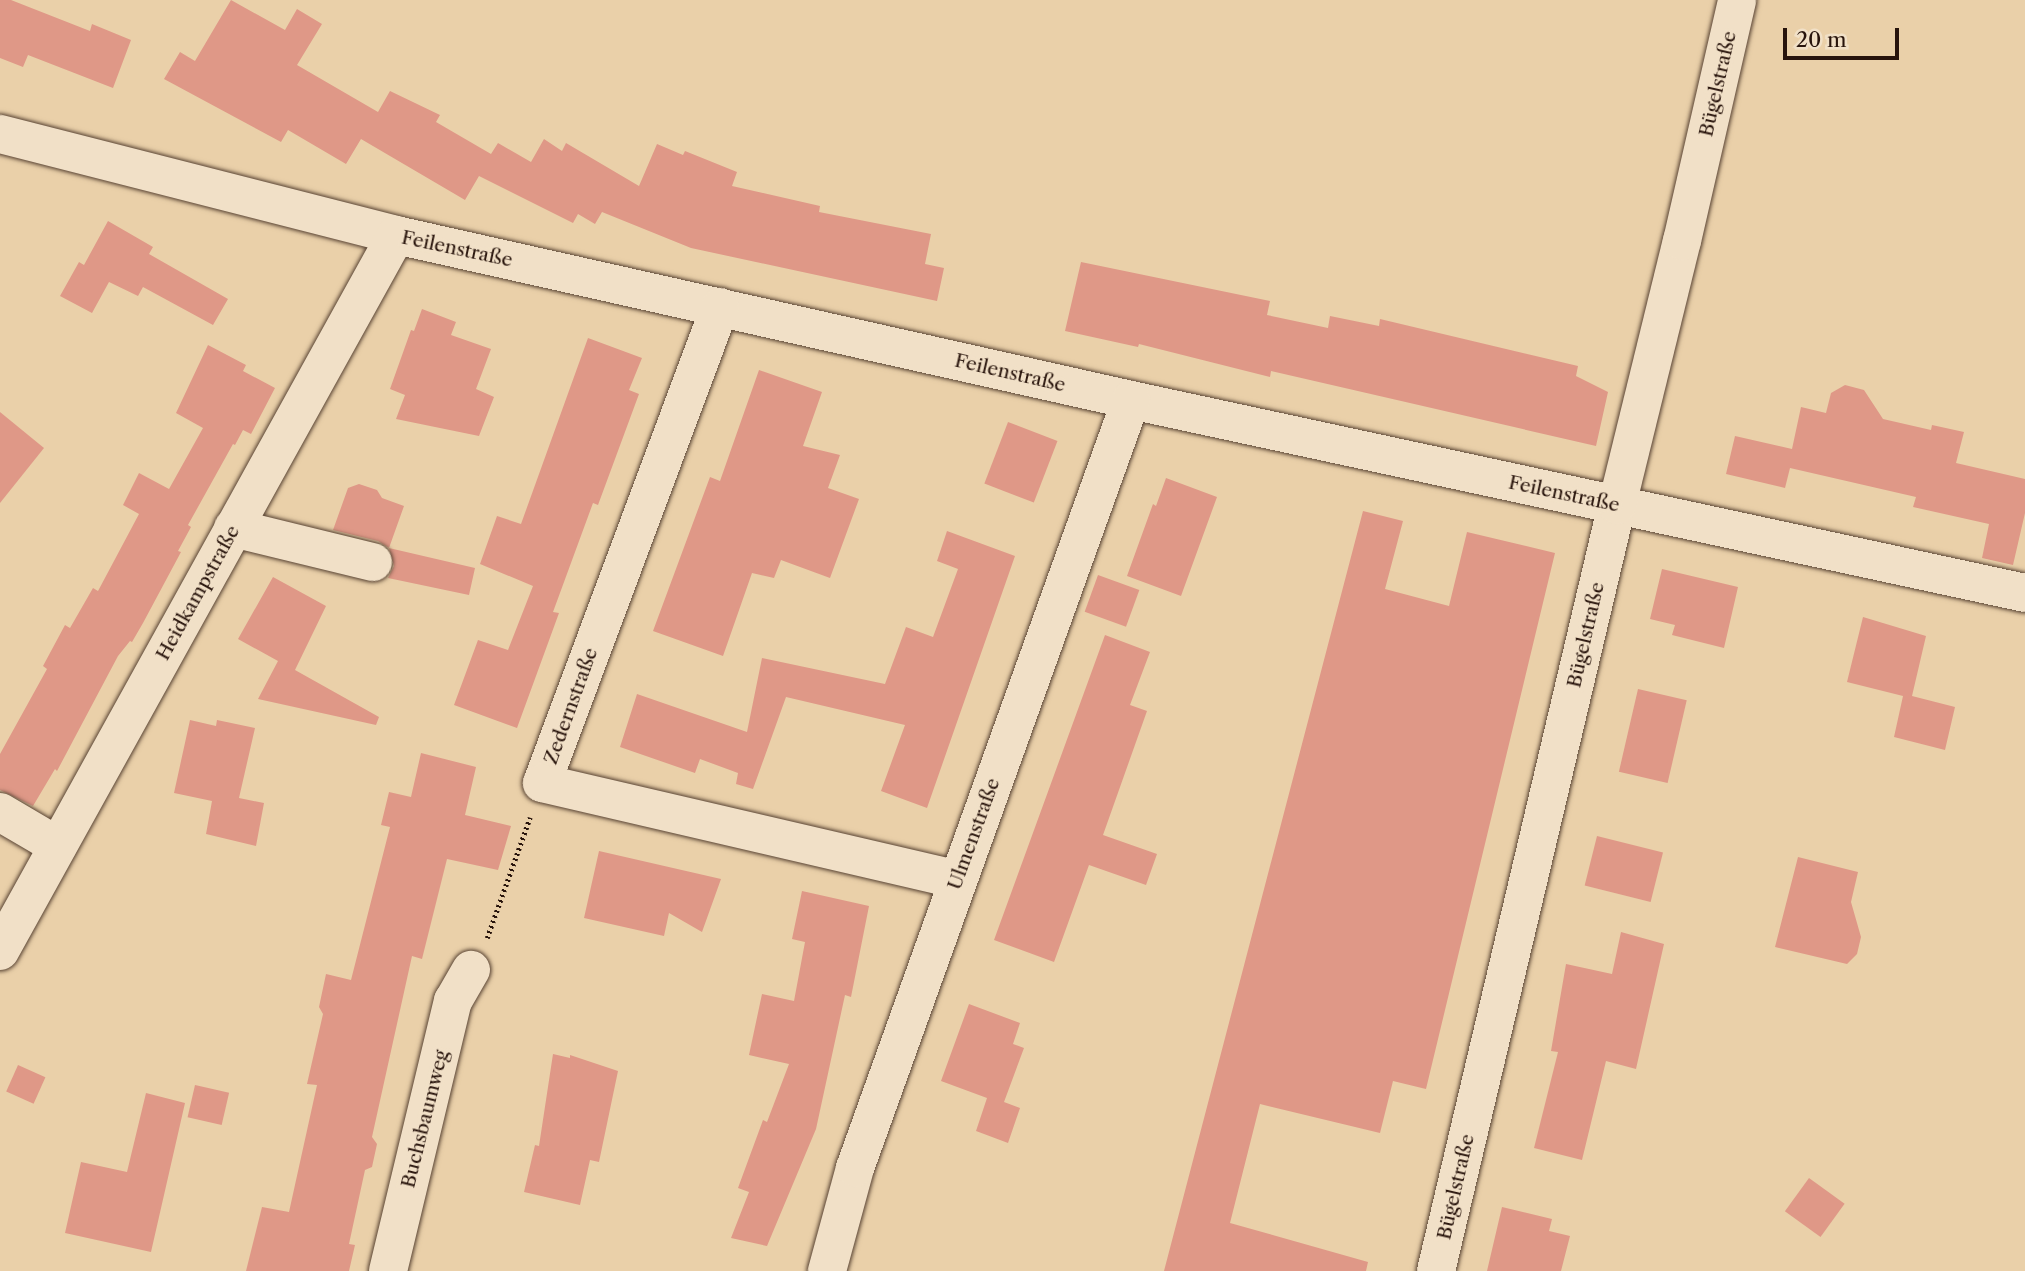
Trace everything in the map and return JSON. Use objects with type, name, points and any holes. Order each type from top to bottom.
[{"type":"street","name":"Bügelstraße","points":[[1436,1271],[1616,505],[1682,242],[1737,0]]},
{"type":"street","name":"Feilenstraße","points":[[0,134],[396,235],[1130,400],[2025,593]]},
{"type":"street","name":"Heidkampstraße","points":[[0,951],[396,235]]},
{"type":"street","name":"Zedernstraße","points":[[720,307],[542,783],[958,880]]},
{"type":"street","name":"Ulmenstraße","points":[[827,1271],[855,1168],[1130,400]]},
{"type":"street","points":[[233,528],[373,562]]},
{"type":"street","points":[[0,812],[58,846]]},
{"type":"street","name":"Buchsbaumweg","points":[[388,1271],[453,1001],[471,970]]},
{"type":"path","points":[[471,970],[486,941],[542,783]]},
{"type":"building","points":[[0,0],[11,0],[90,31],[92,24],[131,40],[113,88],[28,55],[23,67],[0,58]]},
{"type":"building","points":[[231,0],[285,30],[297,9],[322,24],[297,65],[378,112],[390,91],[440,115],[436,122],[491,154],[498,143],[531,162],[544,139],[562,151],[566,143],[639,186],[657,144],[683,155],[685,151],[737,172],[732,186],[820,206],[819,212],[931,234],[925,264],[944,268],[937,301],[691,248],[602,212],[595,224],[578,214],[573,223],[479,176],[465,200],[361,139],[346,164],[288,130],[281,142],[164,79],[180,52],[195,61]]},
{"type":"building","points":[[108,221],[153,247],[149,254],[228,299],[213,325],[143,287],[138,296],[109,282],[92,313],[60,296],[79,262],[84,265]]},
{"type":"building","points":[[1081,262],[1270,301],[1267,315],[1328,328],[1330,316],[1379,326],[1380,319],[1578,366],[1576,376],[1608,392],[1596,446],[1271,371],[1270,377],[1139,344],[1138,347],[1065,331]]},
{"type":"building","points":[[422,309],[456,322],[451,335],[491,349],[476,389],[494,397],[479,436],[396,419],[405,395],[390,389],[411,330],[414,331]]},
{"type":"building","points":[[588,338],[642,358],[629,390],[639,394],[598,505],[593,503],[553,612],[559,613],[517,728],[454,705],[478,640],[508,650],[533,586],[480,564],[497,516],[521,524]]},
{"type":"building","points":[[208,345],[246,365],[243,371],[275,388],[251,434],[243,430],[235,445],[233,444],[188,525],[191,527],[178,551],[181,552],[143,623],[132,642],[130,641],[118,656],[57,771],[55,769],[33,806],[0,790],[0,754],[47,669],[43,666],[65,625],[70,628],[93,588],[98,591],[139,514],[123,505],[139,473],[169,489],[203,428],[176,413]]},
{"type":"building","points":[[759,370],[822,392],[803,446],[840,455],[828,488],[859,499],[830,578],[781,560],[774,578],[752,573],[723,656],[653,631],[710,477],[720,481]]},
{"type":"building","points":[[1845,385],[1864,390],[1883,419],[1931,430],[1932,425],[1964,432],[1956,463],[2025,479],[2025,513],[2013,565],[1982,558],[1989,524],[1913,507],[1916,497],[1790,468],[1785,488],[1726,474],[1735,436],[1792,449],[1801,407],[1826,413],[1831,393]]},
{"type":"building","points":[[0,412],[44,448],[0,503]]},
{"type":"building","points":[[1008,422],[1057,441],[1034,503],[984,484]]},
{"type":"building","points":[[1166,478],[1217,497],[1181,596],[1127,576],[1153,504],[1156,506]]},
{"type":"building","points":[[359,484],[377,490],[382,498],[404,506],[389,548],[378,541],[333,530],[348,488]]},
{"type":"building","points":[[1363,511],[1403,521],[1385,589],[1449,606],[1467,532],[1555,553],[1426,1089],[1393,1081],[1380,1133],[1260,1104],[1230,1223],[1368,1262],[1366,1271],[1164,1271]]},
{"type":"building","points":[[947,531],[1015,556],[927,808],[881,791],[905,725],[786,697],[753,789],[736,784],[738,773],[700,759],[695,773],[620,747],[637,694],[747,732],[762,658],[885,684],[906,627],[933,637],[958,569],[937,561]]},
{"type":"building","points":[[389,548],[475,568],[469,595],[388,578],[394,566]]},
{"type":"building","points":[[1662,569],[1738,587],[1724,648],[1672,635],[1675,625],[1650,619]]},
{"type":"building","points":[[1098,575],[1139,590],[1126,627],[1085,612]]},
{"type":"building","points":[[273,577],[326,606],[295,670],[379,717],[376,725],[258,699],[278,661],[238,639]]},
{"type":"building","points":[[1863,617],[1926,636],[1912,696],[1955,707],[1945,750],[1894,737],[1903,696],[1847,682]]},
{"type":"building","points":[[1105,635],[1150,652],[1130,705],[1147,711],[1103,835],[1157,854],[1146,885],[1089,865],[1054,962],[994,940]]},
{"type":"building","points":[[1638,689],[1687,700],[1668,783],[1619,772]]},
{"type":"building","points":[[190,720],[216,726],[217,720],[255,728],[239,798],[264,803],[256,846],[206,834],[212,801],[174,793]]},
{"type":"building","points":[[421,753],[476,767],[465,815],[511,826],[498,870],[447,859],[422,959],[412,956],[372,1137],[377,1144],[372,1167],[365,1170],[349,1244],[355,1245],[349,1271],[246,1271],[262,1207],[289,1212],[317,1085],[307,1084],[323,1014],[319,1007],[326,974],[351,980],[390,827],[381,825],[389,792],[411,797]]},
{"type":"building","points":[[1597,836],[1663,852],[1651,902],[1585,885]]},
{"type":"building","points":[[599,851],[721,879],[702,932],[669,913],[664,936],[584,918]]},
{"type":"building","points":[[1798,857],[1858,872],[1851,902],[1861,937],[1857,954],[1847,964],[1775,947]]},
{"type":"building","points":[[802,891],[869,906],[851,997],[845,995],[816,1129],[767,1246],[731,1238],[749,1192],[738,1188],[763,1120],[767,1122],[789,1064],[749,1055],[762,994],[794,1001],[805,942],[792,939]]},
{"type":"building","points":[[1621,932],[1664,944],[1636,1069],[1606,1061],[1582,1160],[1534,1148],[1558,1052],[1551,1051],[1566,964],[1612,974]]},
{"type":"building","points":[[969,1004],[1020,1023],[1013,1044],[1024,1048],[1004,1102],[1020,1108],[1008,1143],[976,1131],[987,1098],[941,1081]]},
{"type":"building","points":[[553,1054],[570,1058],[570,1055],[618,1071],[599,1162],[590,1160],[580,1205],[524,1192],[535,1145],[539,1146]]},
{"type":"building","points":[[18,1065],[45,1077],[34,1104],[6,1091]]},
{"type":"building","points":[[195,1085],[229,1093],[222,1125],[188,1117]]},
{"type":"building","points":[[146,1093],[185,1103],[151,1252],[65,1233],[81,1162],[127,1172]]},
{"type":"building","points":[[1809,1178],[1845,1204],[1820,1237],[1785,1211]]},
{"type":"building","points":[[1502,1207],[1552,1219],[1549,1231],[1570,1236],[1561,1271],[1487,1271]]}]
